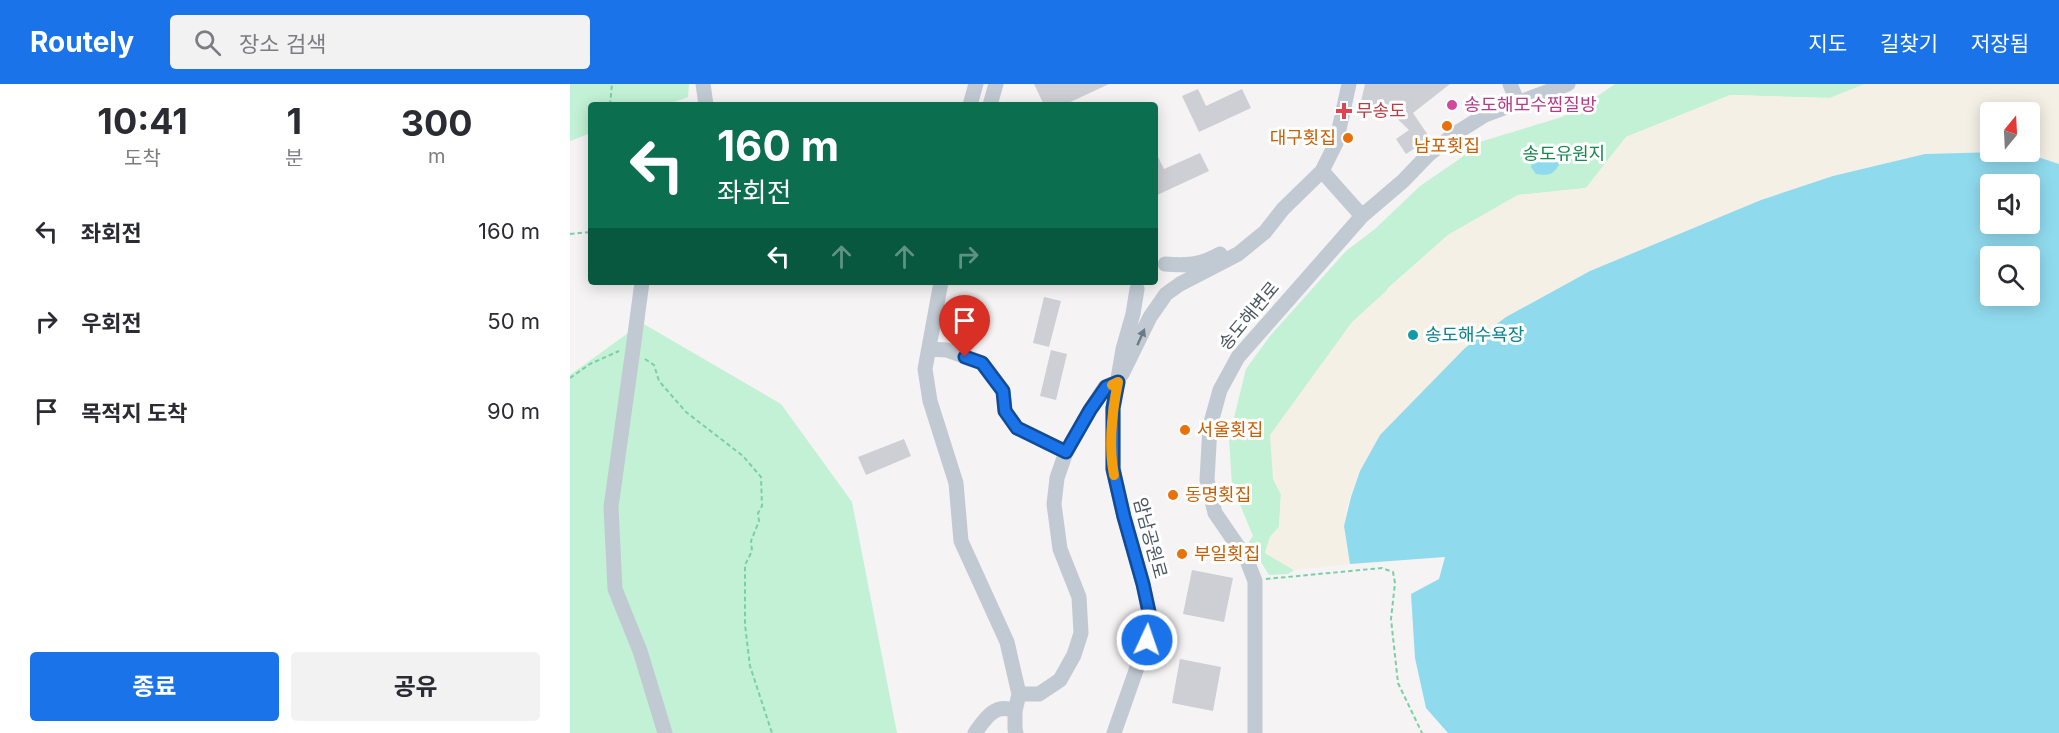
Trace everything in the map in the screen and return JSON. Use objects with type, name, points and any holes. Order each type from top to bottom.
[{"type":"street","points":[[704,84],[706,102]]},
{"type":"street","points":[[971,102],[976,84]]},
{"type":"street","points":[[991,102],[996,84]]},
{"type":"street","name":"암남공원로","points":[[1118,382],[1150,317],[1167,294],[1180,284],[1238,254],[1265,232],[1283,209],[1322,171],[1336,143],[1349,84]]},
{"type":"street","points":[[1510,84],[1518,103]]},
{"type":"street","name":"송도해변로","points":[[1255,733],[1254,580],[1246,558],[1215,513],[1207,480],[1210,426],[1220,390],[1238,357],[1362,216],[1403,181],[1427,156],[1485,115],[1568,84]]},
{"type":"street","points":[[1322,171],[1362,216]]},
{"type":"street","name":"암남공원로","points":[[1160,262],[1186,266],[1213,258],[1283,209]]},
{"type":"street","points":[[1136,285],[1143,295],[1150,298],[1159,298],[1167,294],[1173,279],[1170,270],[1160,262]]},
{"type":"street","points":[[642,285],[611,507],[615,589],[640,651],[665,733]]},
{"type":"street","points":[[940,285],[925,369],[930,401],[956,483],[961,541],[1007,642],[1019,694],[1015,711],[1014,729],[1016,733]]},
{"type":"street","name":"암남공원로","points":[[1114,733],[1152,626],[1113,469],[1113,408],[1123,349],[1133,314],[1136,285]]},
{"type":"street","points":[[929,349],[947,350],[982,363],[1003,391],[1005,411],[1017,428],[1066,452]]},
{"type":"street","points":[[1019,694],[1039,694],[1060,680],[1074,656],[1081,633],[1079,597],[1060,549],[1054,504],[1057,478],[1066,452],[1090,410],[1106,387],[1118,382]]},
{"type":"street","points":[[975,733],[989,714],[996,710],[1005,708],[1015,711]]},
{"type":"path","points":[[610,102],[612,84]]},
{"type":"path","points":[[570,234],[588,232]]},
{"type":"path","points":[[669,394],[698,423],[743,456],[761,477],[762,506],[751,541],[752,551],[745,566],[745,625],[750,666],[772,733]]},
{"type":"path","points":[[1254,580],[1382,568],[1393,572],[1395,583],[1391,619],[1398,683],[1422,733]]},
{"type":"green space","points":[[570,84],[689,84],[688,97],[674,102],[588,102],[588,134],[570,141]]},
{"type":"green space","name":"송도유원지","points":[[1615,84],[1865,84],[1830,98],[1730,95],[1626,137],[1586,188],[1518,195],[1448,235],[1388,288],[1273,479],[1281,494],[1279,527],[1270,537],[1265,553],[1294,570],[1288,574],[1269,575],[1249,542],[1253,536],[1232,485],[1229,438],[1246,369],[1270,336],[1346,251],[1375,229],[1420,186],[1461,158],[1473,144],[1562,117]]},
{"type":"green space","points":[[642,323],[781,404],[852,502],[897,733],[570,733],[570,375]]},
{"type":"sand","name":"송도해수욕장","points":[[1865,84],[2059,84],[2059,164],[2040,158],[2040,102],[1980,102],[1980,156],[1925,154],[1833,176],[1761,200],[1590,271],[1380,435],[1357,479],[1345,515],[1344,526],[1350,564],[1294,570],[1265,553],[1270,537],[1279,527],[1281,495],[1273,479],[1270,435],[1352,322],[1448,235],[1518,195],[1586,188],[1626,137],[1731,95],[1830,98]]},
{"type":"water","points":[[1551,151],[1558,156],[1559,165],[1550,174],[1536,174],[1531,167],[1534,157],[1542,152]]},
{"type":"water","points":[[1980,152],[1980,162],[2040,162],[2040,158],[2059,164],[2059,733],[1448,733],[1426,708],[1415,658],[1411,594],[1439,579],[1445,557],[1350,564],[1344,526],[1360,471],[1380,435],[1465,348],[1506,317],[1590,271],[1761,200],[1833,176],[1925,154]]},
{"type":"building","points":[[1034,84],[1109,84],[1070,102],[1043,102]]},
{"type":"building","points":[[1365,84],[1450,84],[1413,113],[1430,138],[1406,154],[1396,139],[1409,130],[1383,105],[1360,106]]},
{"type":"building","points":[[1198,89],[1206,106],[1242,89],[1251,108],[1199,132],[1182,96]]},
{"type":"building","points":[[1200,153],[1209,171],[1158,195],[1158,157],[1164,169]]},
{"type":"building","points":[[1044,297],[1061,301],[1049,347],[1033,343]]},
{"type":"building","points":[[1051,350],[1067,354],[1056,400],[1040,396]]},
{"type":"building","points":[[904,439],[911,456],[866,475],[858,457]]},
{"type":"building","points":[[1192,570],[1233,578],[1224,622],[1183,614]]},
{"type":"building","points":[[1180,659],[1221,667],[1213,711],[1172,703]]},
{"type":"slow traffic","points":[[1112,385],[1118,382],[1113,408],[1112,431],[1114,475]]},
{"type":"place","name":"송도해모수찜질방","points":[[1452,105]]},
{"type":"place","name":"무송도","points":[[1344,111]]},
{"type":"place","name":"남포횟집","points":[[1447,126]]},
{"type":"place","name":"대구횟집","points":[[1348,138]]},
{"type":"place","name":"송도해수욕장","points":[[1413,335]]},
{"type":"place","name":"서울횟집","points":[[1185,430]]},
{"type":"place","name":"동명횟집","points":[[1173,495]]},
{"type":"place","name":"부일횟집","points":[[1182,554]]},
{"type":"route","points":[[965,357],[982,363],[1003,391],[1005,411],[1017,428],[1066,452],[1106,387],[1118,382],[1113,408],[1113,469],[1152,626],[1147,640]]}]
